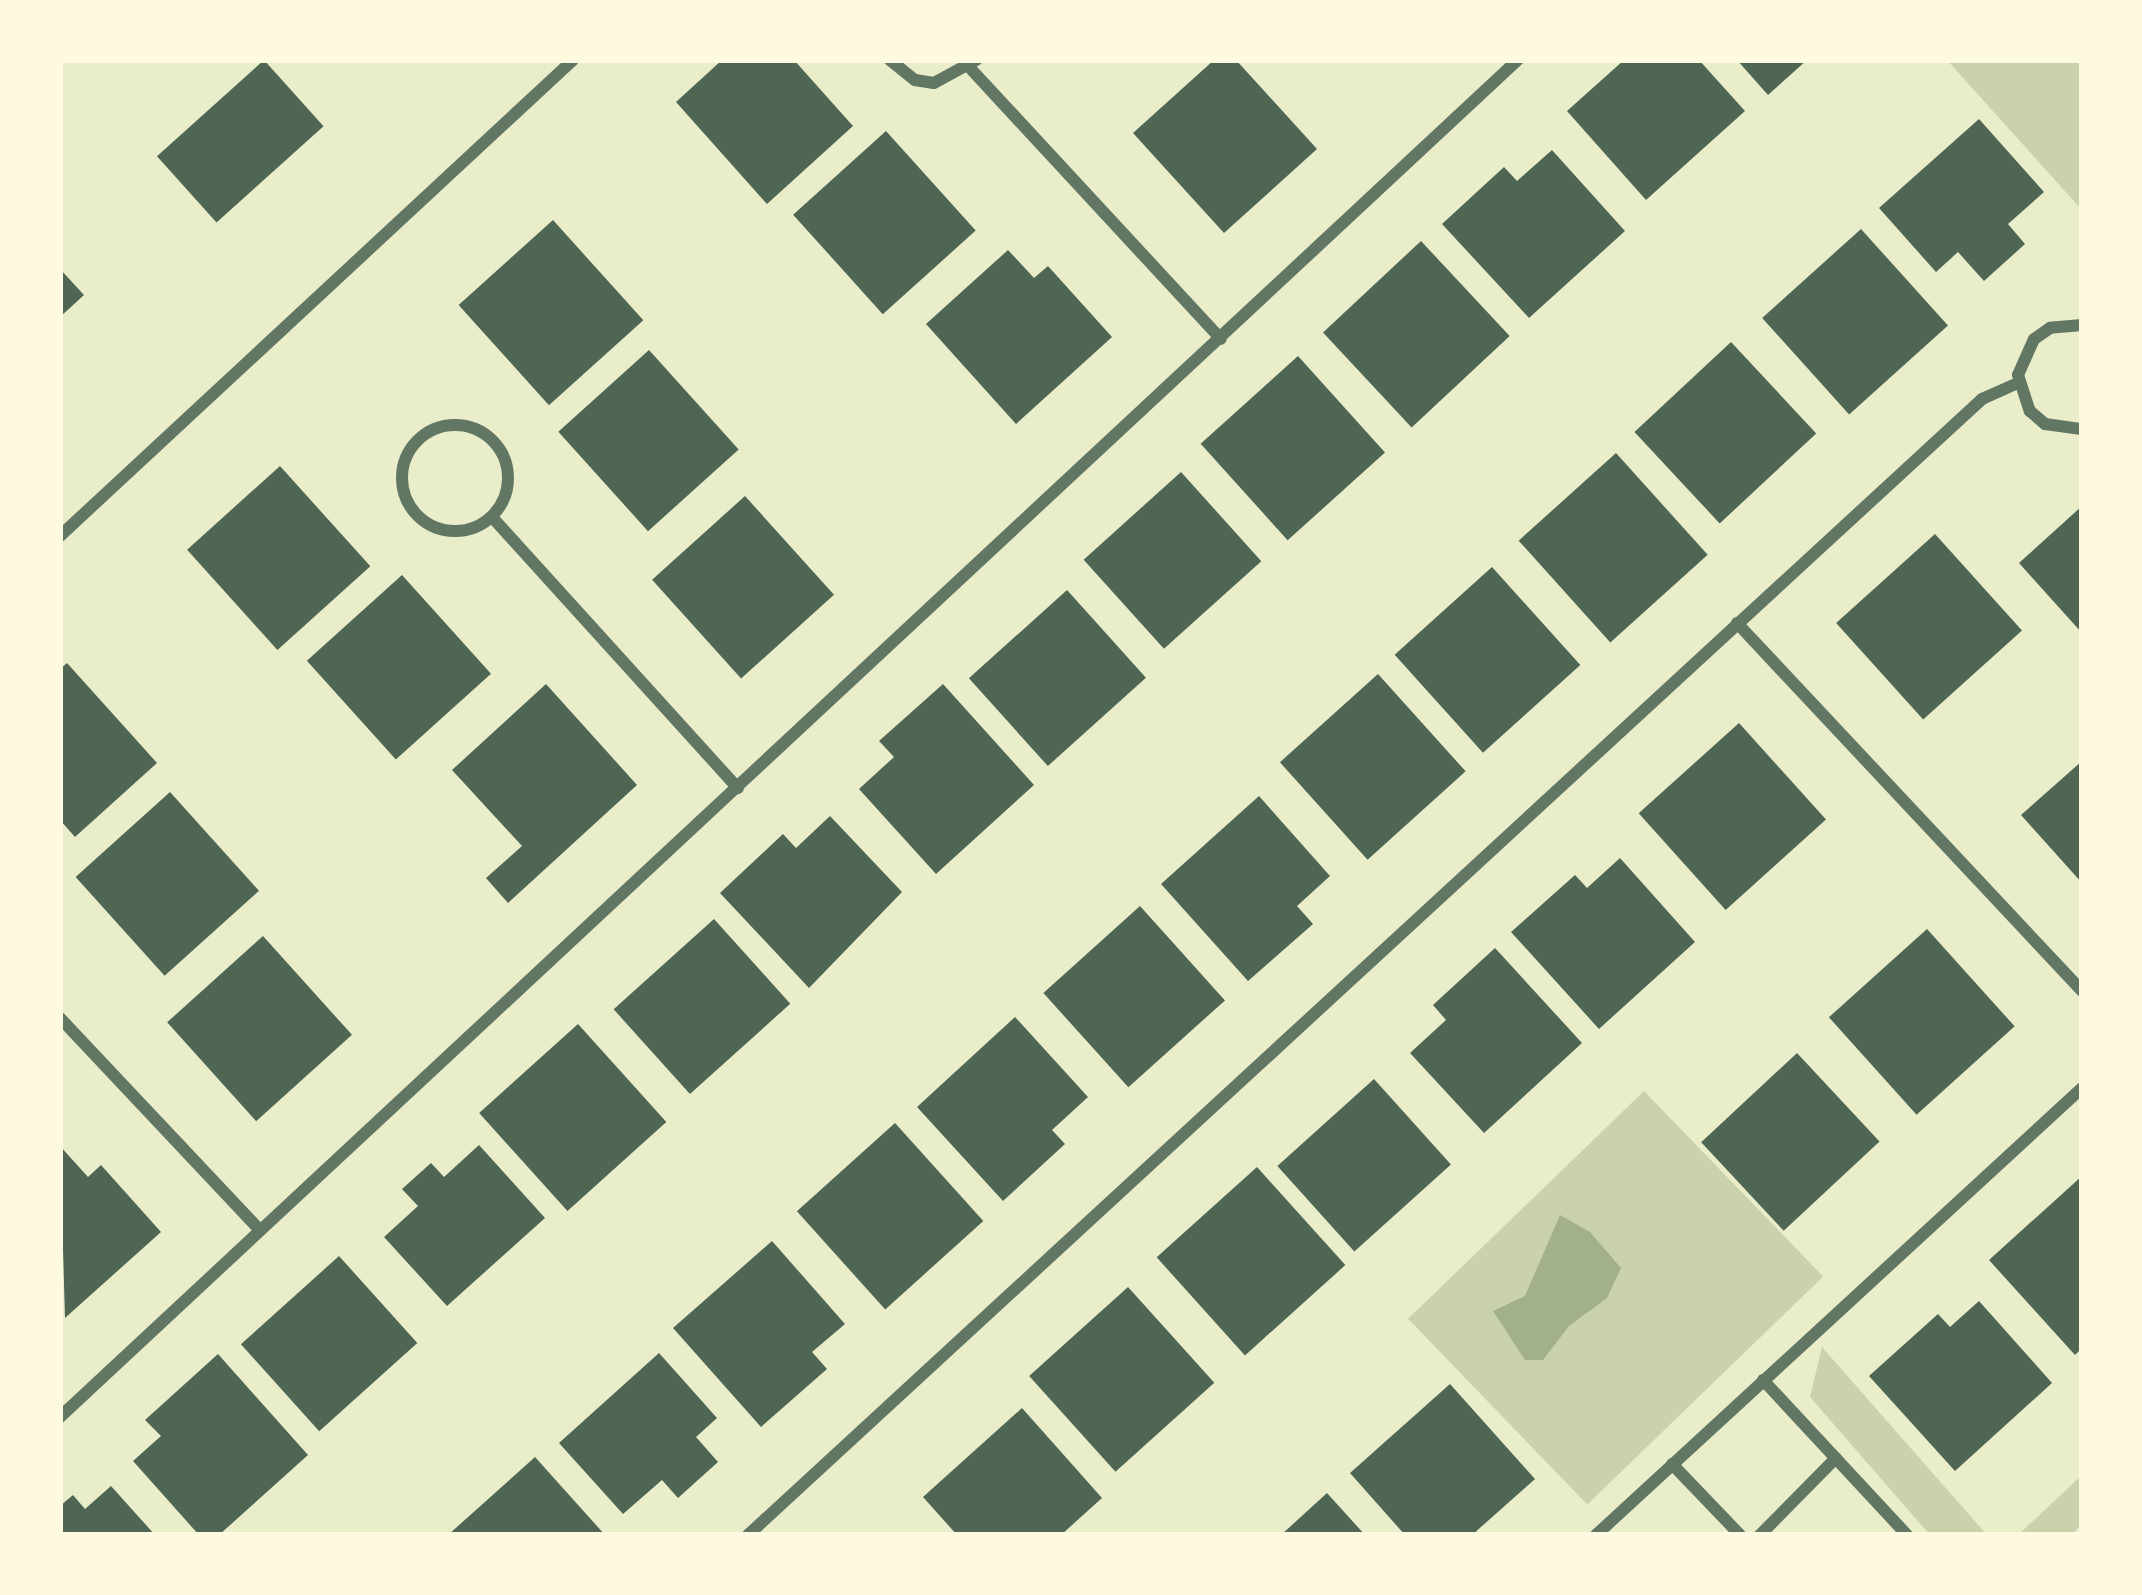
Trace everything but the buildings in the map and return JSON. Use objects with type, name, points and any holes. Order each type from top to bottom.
[{"type":"street","points":[[60,536],[573,60]]},
{"type":"street","points":[[890,60],[934,83],[973,64],[1221,339]]},
{"type":"street","points":[[60,1417],[1518,60]]},
{"type":"street","points":[[748,1535],[1982,399],[2018,383],[2033,340],[2050,328],[2082,325]]},
{"type":"street","points":[[2018,383],[2045,424],[2082,429]]},
{"type":"street","points":[[464,425],[498,445],[509,482],[492,517],[456,532],[420,519],[402,484],[412,447],[445,426],[464,425]]},
{"type":"street","points":[[492,517],[738,788]]},
{"type":"street","points":[[1736,623],[2082,991]]},
{"type":"street","points":[[60,1018],[260,1230]]},
{"type":"street","points":[[1596,1535],[2082,1088]]},
{"type":"street","points":[[1762,1380],[1907,1535]]},
{"type":"street","points":[[1760,1535],[1836,1458]]},
{"type":"street","points":[[1672,1464],[1740,1535]]},
{"type":"shaded area","points":[[1947,60],[2082,60],[2082,210]]},
{"type":"shaded area","points":[[1644,1091],[1823,1277],[1587,1504],[1408,1319]]},
{"type":"shaded area","points":[[1560,1215],[1590,1232],[1621,1268],[1607,1298],[1569,1326],[1543,1360],[1525,1360],[1493,1311],[1525,1296]]},
{"type":"shaded area","points":[[1822,1347],[1987,1535],[1930,1535],[1810,1397]]},
{"type":"shaded area","points":[[2082,1475],[2082,1525],[2071,1535],[2018,1535]]}]
